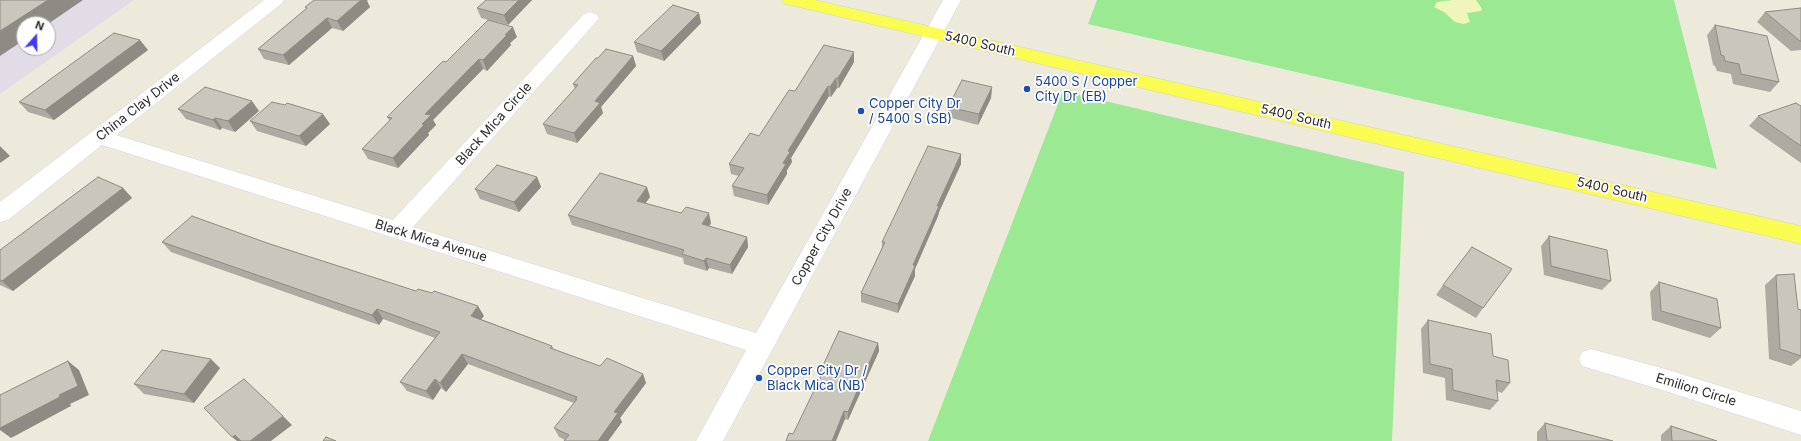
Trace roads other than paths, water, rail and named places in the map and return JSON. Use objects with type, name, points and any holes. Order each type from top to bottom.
[{"type":"main road","name":"5400 South","points":[[791,0],[1801,234]]},
{"type":"street","name":"China Clay Drive","points":[[0,214],[275,0]]},
{"type":"street","name":"Copper City Drive","points":[[709,441],[935,34],[952,0]]},
{"type":"street","name":"Black Mica Circle","points":[[397,230],[590,18]]},
{"type":"street","name":"Black Mica Avenue","points":[[100,137],[762,345]]},
{"type":"street","name":"Emilion Circle","points":[[1591,359],[1662,379],[1801,423]]},
{"type":"place","name":"5400 S / Copper City Dr (EB)","points":[[1027,89]]},
{"type":"place","name":"Copper City Dr / 5400 S (SB)","points":[[861,111]]},
{"type":"place","name":"Copper City Dr / Black Mica (NB)","points":[[759,378]]}]
